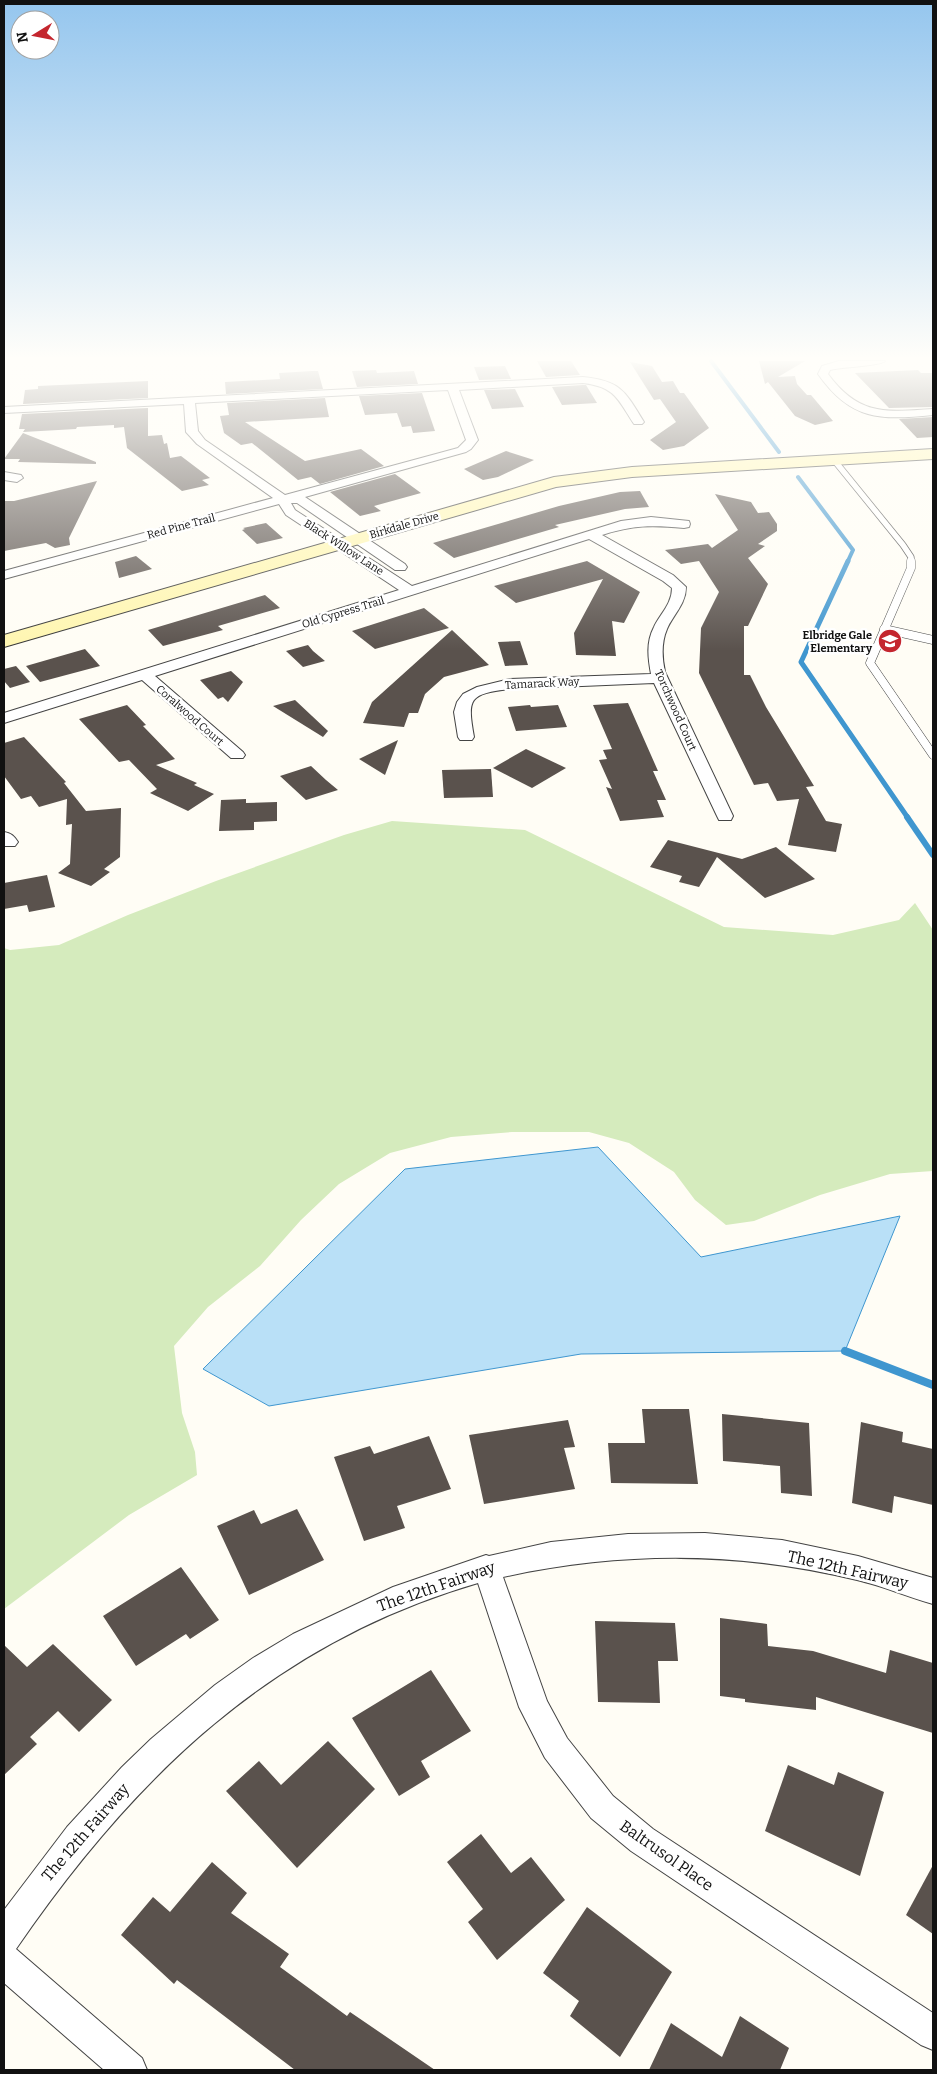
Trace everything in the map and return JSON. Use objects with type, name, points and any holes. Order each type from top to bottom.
[{"type":"street","name":"Black Willow Lane","points":[[224,458],[283,499],[290,512],[410,591]]},
{"type":"street","name":"Red Pine Trail","points":[[4,575],[434,458]]},
{"type":"street","name":"Birkdale Drive","points":[[4,641],[536,486],[582,477],[632,472],[871,458]]},
{"type":"street","points":[[4,476],[17,478]]},
{"type":"street","name":"Black Willow Lane","points":[[283,499],[300,499],[426,585]]},
{"type":"street","name":"Old Cypress Trail","points":[[4,718],[621,524],[640,521],[664,521],[684,524]]},
{"type":"street","name":"Torchwood Court","points":[[590,534],[668,578],[679,587],[679,597],[658,632],[655,649],[659,678],[725,816]]},
{"type":"street","name":"Coralwood Court","points":[[144,674],[237,755]]},
{"type":"street","name":"Tamarack Way","points":[[466,737],[462,709],[470,697],[487,688],[510,684],[659,678]]},
{"type":"street","name":"The 12th Fairway","points":[[4,1938],[36,1891],[96,1814],[160,1750],[227,1694],[296,1648],[366,1610],[414,1590],[486,1567],[561,1551],[636,1544],[686,1544],[762,1549],[839,1563],[933,1591]]},
{"type":"street","name":"Baltrusol Place","points":[[486,1567],[534,1707],[556,1748],[585,1788],[602,1806],[642,1840],[933,2033]]},
{"type":"street","points":[[4,1962],[130,2070]]},
{"type":"lane","points":[[834,460],[911,557],[911,568],[870,663],[933,755]]},
{"type":"lane","points":[[884,629],[933,640]]},
{"type":"lane","points":[[916,731],[933,740]]},
{"type":"green space","points":[[392,821],[525,830],[724,927],[833,935],[899,920],[915,903],[933,930],[933,1171],[890,1174],[820,1195],[754,1221],[726,1225],[695,1200],[674,1172],[629,1143],[589,1132],[512,1132],[451,1137],[390,1153],[339,1184],[301,1220],[260,1266],[208,1307],[174,1346],[182,1413],[195,1452],[197,1475],[129,1515],[4,1609],[4,948],[10,950],[59,945],[128,915],[216,881],[344,835]]},
{"type":"water","points":[[598,1147],[701,1257],[900,1216],[845,1351],[581,1354],[269,1406],[203,1369],[405,1169]]},
{"type":"building","points":[[85,458],[96,462],[96,464],[18,462],[20,459],[4,459]]},
{"type":"building","points":[[140,458],[183,458],[210,478],[202,480],[209,485],[182,491]]},
{"type":"building","points":[[270,458],[300,458],[305,461],[320,458],[373,458],[384,466],[320,484],[311,477],[298,480]]},
{"type":"building","points":[[490,458],[527,458],[534,460],[498,477],[483,480],[464,469]]},
{"type":"building","points":[[395,474],[421,493],[374,506],[381,511],[360,516],[330,492]]},
{"type":"building","points":[[97,481],[69,538],[70,545],[55,548],[46,543],[4,551],[4,501],[14,501]]},
{"type":"building","points":[[640,491],[649,507],[625,509],[555,525],[559,527],[454,558],[433,543],[559,506],[620,492]]},
{"type":"building","points":[[715,494],[751,502],[758,513],[769,512],[777,524],[777,531],[758,544],[765,546],[748,558],[768,584],[748,626],[744,626],[744,675],[750,675],[766,707],[814,786],[806,787],[826,821],[842,824],[836,852],[788,845],[799,799],[777,801],[768,783],[754,785],[699,673],[701,628],[719,592],[699,561],[681,564],[665,550],[708,544],[712,548],[738,530]]},
{"type":"building","points":[[266,523],[283,538],[257,544],[242,530],[245,529],[243,528]]},
{"type":"building","points":[[136,556],[152,569],[119,578],[115,562]]},
{"type":"building","points":[[587,561],[640,592],[624,623],[612,621],[616,656],[576,655],[574,633],[603,579],[516,603],[494,586]]},
{"type":"building","points":[[265,595],[280,608],[218,626],[223,630],[163,646],[148,630]]},
{"type":"building","points":[[424,608],[449,628],[375,649],[352,631]]},
{"type":"building","points":[[452,630],[489,665],[444,677],[425,694],[418,713],[409,713],[404,727],[363,723],[372,702]]},
{"type":"building","points":[[520,641],[528,665],[505,666],[498,642]]},
{"type":"building","points":[[308,645],[325,661],[303,667],[286,651]]},
{"type":"building","points":[[85,649],[100,666],[40,682],[26,666]]},
{"type":"building","points":[[16,666],[30,682],[10,688],[4,681],[4,669]]},
{"type":"building","points":[[231,671],[243,682],[228,702],[223,697],[218,699],[200,680]]},
{"type":"building","points":[[295,700],[328,731],[323,737],[273,706]]},
{"type":"building","points":[[628,703],[658,771],[653,771],[666,800],[657,800],[664,817],[620,821],[606,787],[612,789],[599,760],[607,759],[603,750],[612,749],[593,705]]},
{"type":"building","points":[[127,705],[146,725],[143,726],[175,759],[156,765],[197,783],[194,785],[214,794],[188,811],[150,793],[157,789],[129,760],[119,762],[79,719]]},
{"type":"building","points":[[530,705],[531,707],[558,705],[567,727],[516,731],[508,707]]},
{"type":"building","points":[[24,737],[66,782],[64,783],[86,811],[121,808],[120,857],[104,869],[110,872],[91,886],[58,873],[70,864],[72,824],[66,825],[67,799],[39,807],[31,796],[21,799],[4,776],[4,743]]},
{"type":"building","points":[[398,740],[385,775],[359,759]]},
{"type":"building","points":[[526,749],[566,768],[532,788],[493,768]]},
{"type":"building","points":[[311,766],[338,790],[306,800],[280,776]]},
{"type":"building","points":[[491,769],[493,797],[444,798],[442,770]]},
{"type":"building","points":[[246,799],[246,803],[277,802],[277,821],[254,822],[254,830],[219,831],[221,800]]},
{"type":"building","points":[[668,840],[742,859],[776,847],[815,879],[765,898],[717,857],[699,887],[679,882],[682,876],[650,867]]},
{"type":"building","points":[[47,875],[55,907],[29,912],[27,905],[4,909],[4,883]]},
{"type":"building","points":[[642,1409],[689,1409],[698,1484],[611,1483],[608,1443],[645,1443]]},
{"type":"building","points":[[722,1414],[809,1423],[812,1496],[781,1493],[780,1466],[723,1461]]},
{"type":"building","points":[[568,1420],[575,1447],[564,1448],[575,1489],[484,1504],[469,1435]]},
{"type":"building","points":[[861,1422],[903,1432],[902,1442],[933,1449],[933,1505],[894,1496],[892,1513],[852,1503]]},
{"type":"building","points":[[429,1436],[451,1489],[397,1506],[405,1528],[364,1541],[334,1457],[370,1446],[374,1454]]},
{"type":"building","points":[[297,1509],[324,1560],[249,1595],[217,1526],[254,1510],[261,1524]]},
{"type":"building","points":[[181,1567],[219,1620],[190,1639],[186,1634],[136,1666],[103,1616]]},
{"type":"building","points":[[720,1618],[767,1624],[768,1646],[813,1651],[886,1673],[890,1650],[933,1663],[933,1733],[816,1697],[816,1710],[745,1702],[745,1699],[720,1696]]},
{"type":"building","points":[[595,1621],[675,1623],[678,1661],[658,1661],[660,1703],[598,1702]]},
{"type":"building","points":[[53,1644],[112,1700],[79,1732],[58,1711],[30,1737],[37,1744],[4,1775],[4,1645],[27,1667]]},
{"type":"building","points":[[431,1670],[471,1731],[421,1761],[430,1777],[399,1796],[352,1718]]},
{"type":"building","points":[[328,1741],[375,1789],[297,1868],[226,1791],[259,1761],[281,1785]]},
{"type":"building","points":[[788,1765],[834,1785],[838,1772],[884,1792],[860,1876],[765,1831]]},
{"type":"building","points":[[481,1834],[511,1873],[531,1857],[565,1900],[497,1960],[468,1922],[483,1909],[447,1862]]},
{"type":"building","points":[[212,1862],[247,1893],[231,1913],[289,1954],[280,1967],[347,2016],[350,2012],[435,2070],[295,2070],[177,1980],[174,1984],[121,1935],[153,1897],[170,1912]]},
{"type":"building","points":[[933,1865],[933,1934],[906,1915]]},
{"type":"building","points":[[587,1907],[672,1972],[620,2057],[570,2016],[579,2001],[543,1973]]},
{"type":"building","points":[[740,2016],[789,2048],[780,2070],[649,2070],[671,2023],[722,2057]]},
{"type":"waterway","points":[[798,477],[853,550],[847,563]]},
{"type":"waterway","points":[[848,561],[801,662],[908,818]]},
{"type":"waterway","points":[[907,817],[933,855]]},
{"type":"waterway","points":[[845,1351],[933,1385]]},
{"type":"place","name":"Elbridge Gale Elementary","points":[[890,641]]}]
